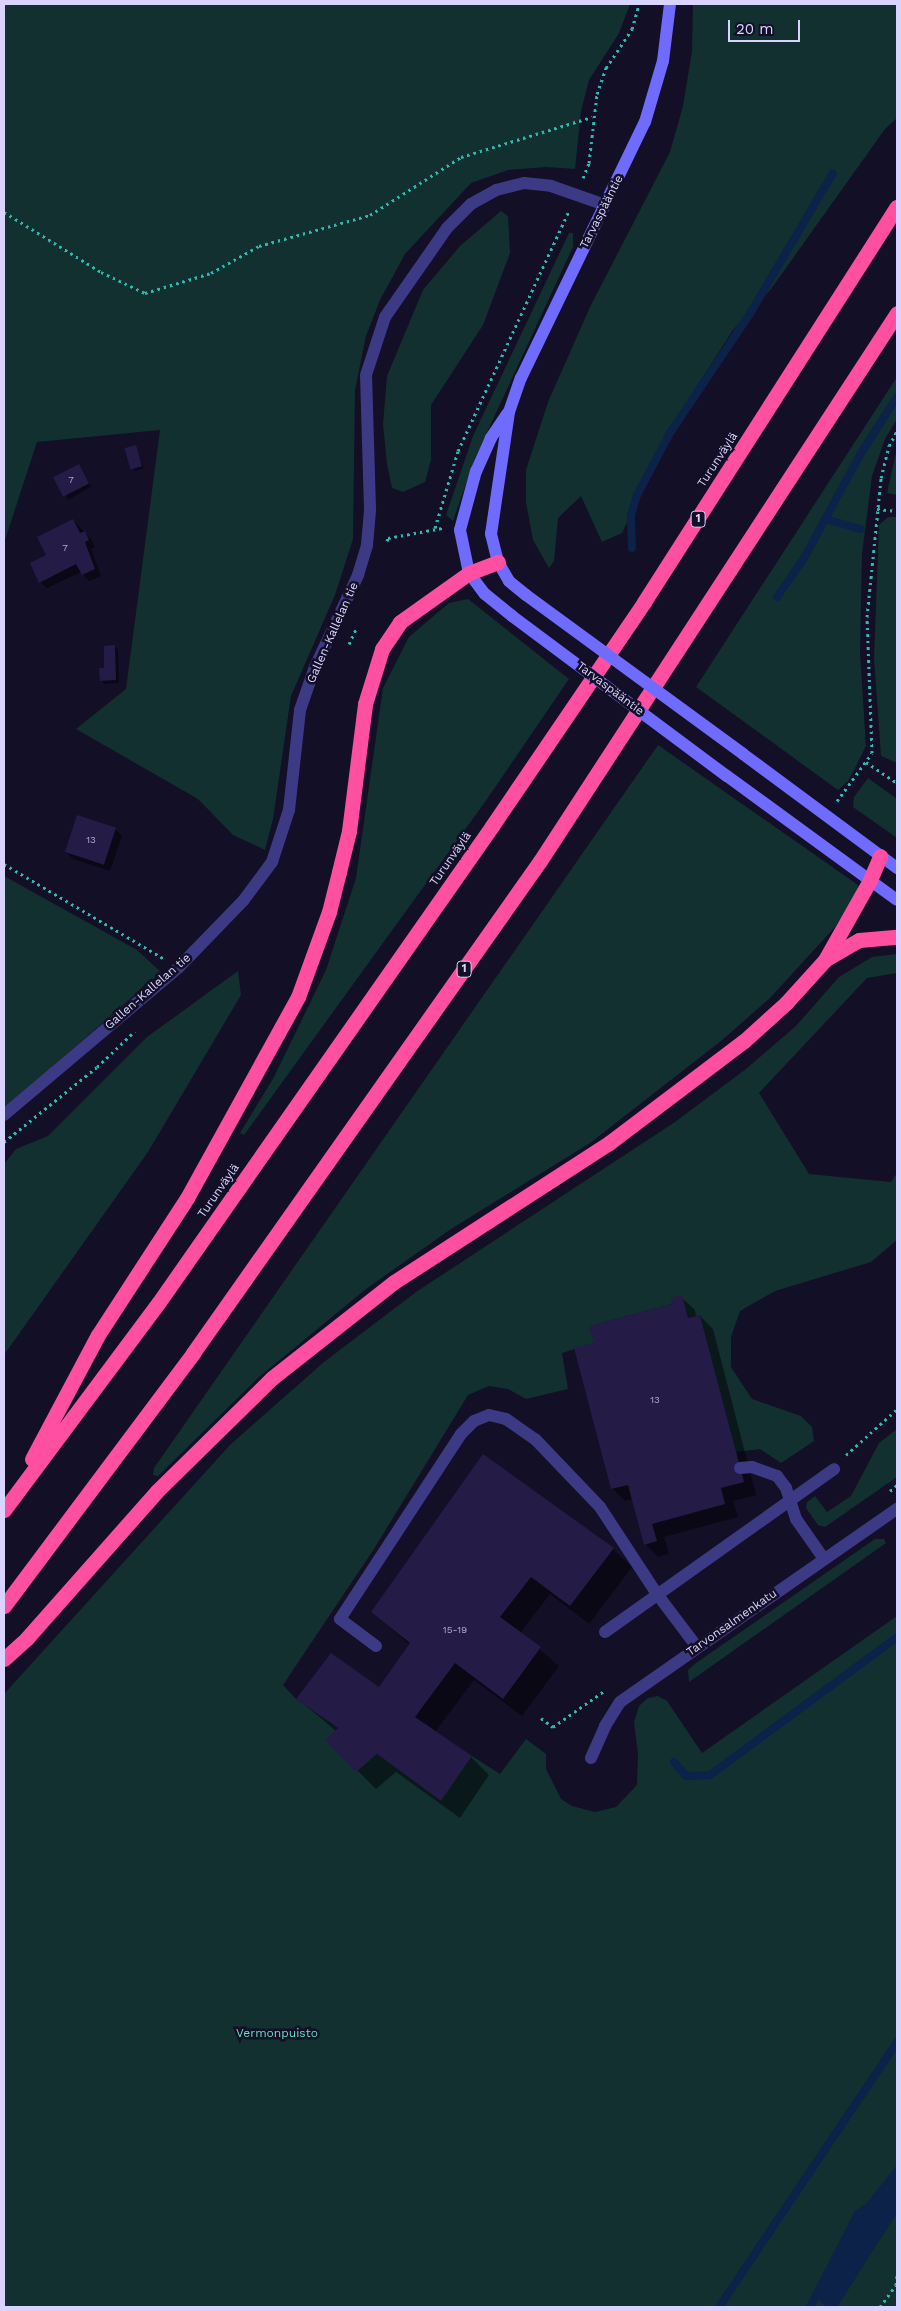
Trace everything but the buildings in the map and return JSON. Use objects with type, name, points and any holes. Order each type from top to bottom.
[{"type":"highway","name":"Turunväylä","points":[[6,1506],[159,1302],[492,826],[660,577],[897,207]]},
{"type":"highway","name":"1","points":[[4,1606],[193,1353],[540,861],[897,314]]},
{"type":"highway","points":[[6,1506],[98,1335],[187,1198],[298,997],[329,912],[349,831],[365,704],[382,648],[400,622],[469,573],[498,562]]},
{"type":"highway","points":[[4,1660],[157,1491],[272,1378],[394,1282],[609,1143],[744,1042],[786,1003],[825,960],[870,880],[880,856]]},
{"type":"highway","points":[[825,960],[860,940],[897,937]]},
{"type":"street","name":"Tarvaspääntie","points":[[670,4],[666,46],[654,96],[630,158],[604,205],[522,378],[509,412],[491,534],[498,562],[509,582],[897,868]]},
{"type":"street","name":"Gallen-Kallelan tie","points":[[4,1115],[179,967],[243,901],[272,862],[289,810],[300,710],[315,667],[358,575],[366,545],[370,509],[366,375],[385,317],[447,228],[471,204],[496,190],[524,183],[551,186],[604,205]]},
{"type":"street","name":"Tarvaspääntie","points":[[509,412],[491,438],[462,516],[462,551],[469,573],[485,594],[727,776],[897,900]]},
{"type":"street","points":[[376,1646],[340,1619],[461,1434],[474,1421],[490,1415],[506,1419],[535,1439],[600,1507],[657,1594],[697,1647]]},
{"type":"street","points":[[740,1468],[764,1470],[777,1476],[786,1488],[796,1519],[824,1559]]},
{"type":"street","points":[[604,1632],[834,1469]]},
{"type":"street","name":"Tarvonsalmenkatu","points":[[591,1758],[605,1726],[620,1702],[897,1509]]},
{"type":"path","points":[[386,547],[388,538],[435,528],[458,452],[589,163],[592,117],[606,68],[632,29],[639,4]]},
{"type":"path","points":[[639,9],[644,4]]},
{"type":"path","points":[[4,212],[101,272],[145,293],[211,273],[259,246],[370,215],[461,157],[592,117]]},
{"type":"path","points":[[837,801],[866,762],[873,740],[866,660],[867,617],[877,509],[889,446],[897,431]]},
{"type":"path","points":[[877,509],[897,511]]},
{"type":"path","points":[[345,651],[360,619]]},
{"type":"path","points":[[866,762],[897,783]]},
{"type":"path","points":[[4,864],[179,967]]},
{"type":"path","points":[[4,1142],[97,1067],[140,1026]]},
{"type":"path","points":[[834,1469],[897,1409]]},
{"type":"path","points":[[880,2307],[896,2285],[897,2275]]},
{"type":"green space","points":[[4,4],[630,4],[619,33],[589,80],[581,111],[575,169],[546,167],[508,170],[471,183],[405,254],[380,300],[366,336],[355,390],[353,539],[335,595],[291,696],[273,819],[265,850],[233,835],[198,799],[76,729],[126,689],[160,430],[37,442],[4,543]]},
{"type":"green space","points":[[693,4],[897,4],[897,118],[885,129],[771,289],[733,330],[672,425],[622,533],[602,542],[581,496],[558,518],[554,561],[549,568],[533,540],[526,502],[526,470],[548,402],[590,307],[670,152],[683,106],[692,51]]},
{"type":"green space","points":[[501,211],[508,216],[510,253],[483,325],[431,405],[431,460],[425,482],[403,492],[392,488],[387,464],[383,424],[387,376],[423,290],[460,246]]},
{"type":"green space","points":[[569,233],[573,233],[573,247],[475,458],[453,521],[446,515],[473,436]]},
{"type":"green space","points":[[897,377],[897,419],[885,439],[872,476],[862,554],[860,653],[866,746],[849,780],[838,790],[696,687]]},
{"type":"green space","points":[[897,448],[897,495],[887,493]]},
{"type":"green space","points":[[888,517],[897,517],[897,763],[881,756],[874,658],[879,525]]},
{"type":"green space","points":[[468,599],[569,679],[485,802],[244,1135],[240,1133],[274,1077],[326,970],[356,878],[383,688],[409,637],[449,603]]},
{"type":"green space","points":[[658,745],[858,885],[857,892],[835,927],[770,998],[721,1041],[590,1143],[451,1229],[366,1289],[259,1377],[158,1476],[153,1475],[154,1468]]},
{"type":"green space","points":[[868,778],[897,799],[897,838],[853,807],[854,797]]},
{"type":"green space","points":[[4,876],[137,950],[161,972],[4,1109]]},
{"type":"green space","name":"Vermonpuisto","points":[[897,954],[897,973],[867,978],[759,1093],[809,1174],[891,1182],[897,1173],[897,1240],[871,1262],[775,1291],[740,1311],[731,1337],[731,1367],[752,1399],[801,1416],[812,1427],[814,1441],[781,1463],[760,1449],[736,1452],[700,1315],[688,1318],[672,1304],[590,1326],[594,1343],[562,1353],[568,1389],[526,1399],[508,1389],[489,1386],[468,1395],[374,1549],[283,1685],[296,1699],[338,1728],[326,1740],[356,1771],[377,1754],[441,1801],[472,1756],[500,1774],[526,1739],[546,1754],[546,1769],[561,1799],[572,1806],[595,1812],[616,1807],[637,1785],[638,1754],[634,1722],[639,1706],[648,1698],[658,1696],[667,1701],[702,1753],[897,1616],[897,2307],[4,2307],[4,1694],[230,1445],[324,1362],[416,1292],[675,1122],[746,1069],[796,1026],[839,977],[872,957]]},
{"type":"green space","points":[[238,971],[241,995],[148,1152],[4,1355],[4,1164],[16,1149],[48,1136],[147,1037]]},
{"type":"green space","points":[[897,1429],[897,1477],[825,1527],[818,1525],[806,1508],[807,1502],[815,1496],[827,1512],[851,1496],[879,1443]]},
{"type":"green space","points":[[875,1539],[884,1539],[886,1543],[689,1682],[688,1670],[696,1663]]},
{"type":"water","points":[[897,2165],[897,2213],[837,2307],[825,2307],[816,2295],[858,2214]]},
{"type":"waterway","points":[[632,548],[631,515],[637,495],[670,433],[751,312],[833,173]]},
{"type":"waterway","points":[[777,597],[804,558],[861,453],[897,397]]},
{"type":"waterway","points":[[825,519],[861,529]]},
{"type":"waterway","points":[[674,1762],[686,1776],[710,1775],[897,1637]]},
{"type":"waterway","points":[[719,2307],[897,2042]]},
{"type":"waterway","points":[[810,2307],[858,2214],[865,2209]]}]
